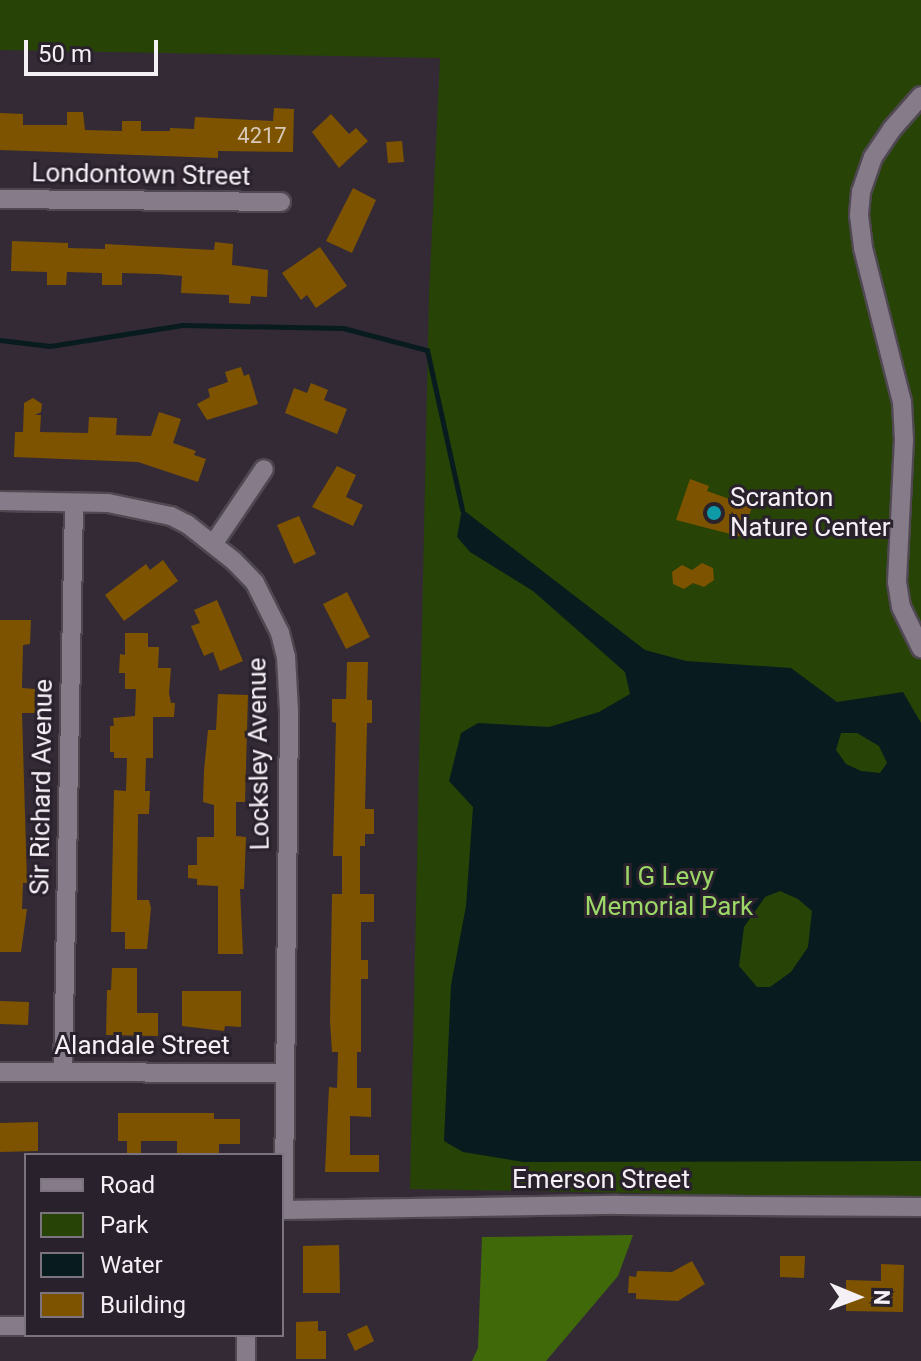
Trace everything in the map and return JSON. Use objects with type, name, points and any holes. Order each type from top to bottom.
[{"type":"street","points":[[921,96],[873,157],[861,192],[859,215],[863,248],[902,402],[904,439],[897,582],[905,617],[921,648]]},
{"type":"street","name":"Londontown Street","points":[[0,199],[281,202]]},
{"type":"street","points":[[214,543],[264,469]]},
{"type":"street","name":"Locksley Avenue","points":[[0,501],[129,505],[171,516],[214,543],[255,583],[271,610],[286,657],[289,711],[283,1153]]},
{"type":"street","name":"Sir Richard Avenue","points":[[63,1072],[74,503]]},
{"type":"street","name":"Alandale Street","points":[[0,1072],[284,1073]]},
{"type":"street","name":"Emerson Street","points":[[284,1210],[618,1205],[921,1207]]},
{"type":"street","points":[[0,1326],[24,1326]]},
{"type":"street","points":[[246,1337],[246,1361]]},
{"type":"green space","name":"I G Levy Memorial Park","points":[[0,0],[921,0],[921,1198],[410,1189],[429,295],[440,58],[0,50]]},
{"type":"green space","points":[[633,1235],[618,1276],[546,1361],[472,1361],[478,1348],[482,1237]]},
{"type":"water","points":[[462,509],[645,650],[686,661],[791,668],[837,702],[903,692],[921,723],[921,1161],[524,1162],[463,1152],[444,1141],[451,985],[466,906],[473,807],[449,781],[461,733],[478,723],[549,727],[599,712],[630,694],[625,672],[533,591],[470,552],[457,537]],"holes":[[[841,733],[857,733],[879,746],[887,763],[880,773],[861,771],[846,764],[836,750]],[[780,891],[798,899],[812,911],[808,947],[791,972],[770,987],[757,987],[739,966],[744,927],[765,897]]]},
{"type":"building","points":[[274,108],[294,109],[293,152],[218,151],[218,158],[0,150],[0,113],[23,114],[23,125],[67,125],[67,112],[83,112],[85,130],[122,131],[122,121],[141,121],[141,131],[170,131],[170,128],[194,129],[195,117],[273,121]]},
{"type":"building","points":[[331,114],[349,134],[356,128],[368,141],[339,168],[312,132]]},
{"type":"building","points":[[402,141],[404,162],[388,163],[386,142]]},
{"type":"building","points":[[353,188],[376,200],[352,253],[326,241]]},
{"type":"building","points":[[12,241],[68,243],[68,248],[105,249],[105,244],[214,250],[215,242],[233,244],[232,265],[268,270],[267,297],[251,296],[250,304],[229,303],[229,295],[181,293],[182,276],[158,274],[122,273],[122,285],[102,285],[102,273],[67,272],[66,285],[47,285],[47,272],[11,271]]},
{"type":"building","points":[[320,247],[347,286],[316,308],[307,295],[301,300],[282,273]]},
{"type":"building","points":[[241,367],[244,376],[249,374],[258,404],[207,420],[197,404],[210,397],[208,389],[228,382],[225,372]]},
{"type":"building","points":[[311,383],[328,390],[324,400],[347,409],[337,434],[285,413],[294,388],[307,393]]},
{"type":"building","points":[[33,398],[42,404],[41,412],[35,415],[41,415],[40,432],[88,433],[89,417],[117,418],[116,435],[151,436],[159,412],[181,419],[173,443],[196,451],[194,455],[206,459],[198,482],[138,462],[14,457],[15,432],[23,432],[24,403]]},
{"type":"building","points":[[337,466],[356,475],[346,497],[363,505],[353,526],[312,507]]},
{"type":"building","name":"Scranton Nature Center","points":[[690,479],[709,486],[707,491],[752,507],[742,537],[676,520]]},
{"type":"building","points":[[299,516],[316,554],[294,564],[277,525]]},
{"type":"building","points":[[163,560],[178,581],[124,621],[105,595],[146,564],[150,570]]},
{"type":"building","points":[[702,563],[713,568],[714,580],[704,587],[693,583],[684,589],[673,584],[672,572],[682,565],[692,570]]},
{"type":"building","points":[[347,592],[370,637],[346,649],[323,604]]},
{"type":"building","points":[[217,600],[243,661],[220,671],[213,652],[204,656],[191,626],[200,623],[194,610]]},
{"type":"building","points":[[0,620],[31,620],[30,644],[23,645],[22,688],[35,689],[35,713],[22,713],[27,883],[23,883],[22,909],[27,909],[21,952],[0,952]]},
{"type":"building","points":[[125,633],[148,633],[148,647],[159,647],[158,668],[171,668],[169,693],[171,703],[175,703],[174,717],[153,717],[153,758],[146,758],[145,791],[150,791],[149,814],[138,814],[137,900],[149,900],[151,908],[147,949],[125,949],[125,932],[111,932],[114,790],[126,791],[127,758],[114,758],[114,752],[110,752],[110,726],[114,726],[113,718],[135,716],[136,689],[125,689],[125,673],[119,673],[120,654],[125,655]]},
{"type":"building","points":[[347,662],[368,662],[367,700],[372,700],[372,723],[367,723],[365,809],[374,809],[374,834],[365,834],[365,846],[360,846],[360,894],[374,894],[374,922],[361,922],[361,960],[368,960],[368,979],[361,979],[361,1052],[357,1052],[357,1088],[371,1088],[371,1117],[350,1116],[350,1155],[379,1155],[379,1172],[325,1172],[329,1087],[337,1088],[338,1052],[332,1052],[330,1021],[332,894],[342,894],[342,856],[333,856],[336,723],[332,722],[332,699],[346,699]]},
{"type":"building","points":[[218,694],[248,695],[245,802],[236,802],[236,836],[246,837],[244,889],[240,889],[243,954],[218,954],[218,886],[197,885],[197,879],[188,878],[188,865],[197,865],[197,837],[214,837],[214,805],[203,802],[208,730],[216,730]]},
{"type":"building","points":[[112,968],[137,968],[137,1013],[158,1013],[158,1036],[106,1035],[107,990],[111,990]]},
{"type":"building","points":[[182,991],[241,991],[241,1027],[225,1026],[224,1031],[182,1026]]},
{"type":"building","points":[[0,1001],[29,1002],[28,1025],[0,1024]]},
{"type":"building","points":[[118,1113],[214,1113],[214,1119],[240,1119],[240,1144],[219,1144],[219,1153],[177,1153],[177,1141],[141,1141],[141,1153],[127,1153],[127,1141],[118,1141]]},
{"type":"building","points":[[38,1122],[38,1151],[0,1152],[0,1123]]},
{"type":"building","points":[[339,1245],[340,1293],[303,1293],[303,1246]]},
{"type":"building","points":[[780,1256],[805,1256],[804,1278],[780,1277]]},
{"type":"building","points":[[692,1261],[705,1284],[678,1301],[636,1299],[636,1293],[628,1293],[629,1276],[636,1277],[637,1271],[672,1272]]},
{"type":"building","points":[[881,1264],[904,1265],[903,1312],[846,1311],[846,1280],[881,1281]]},
{"type":"building","points":[[318,1321],[318,1331],[326,1331],[326,1359],[296,1359],[296,1322]]},
{"type":"building","points":[[367,1325],[374,1341],[355,1351],[347,1334]]},
{"type":"waterway","points":[[0,340],[50,346],[182,325],[343,328],[427,350],[462,509]]},
{"type":"place","name":"Scranton Nature Center","points":[[714,513]]}]
